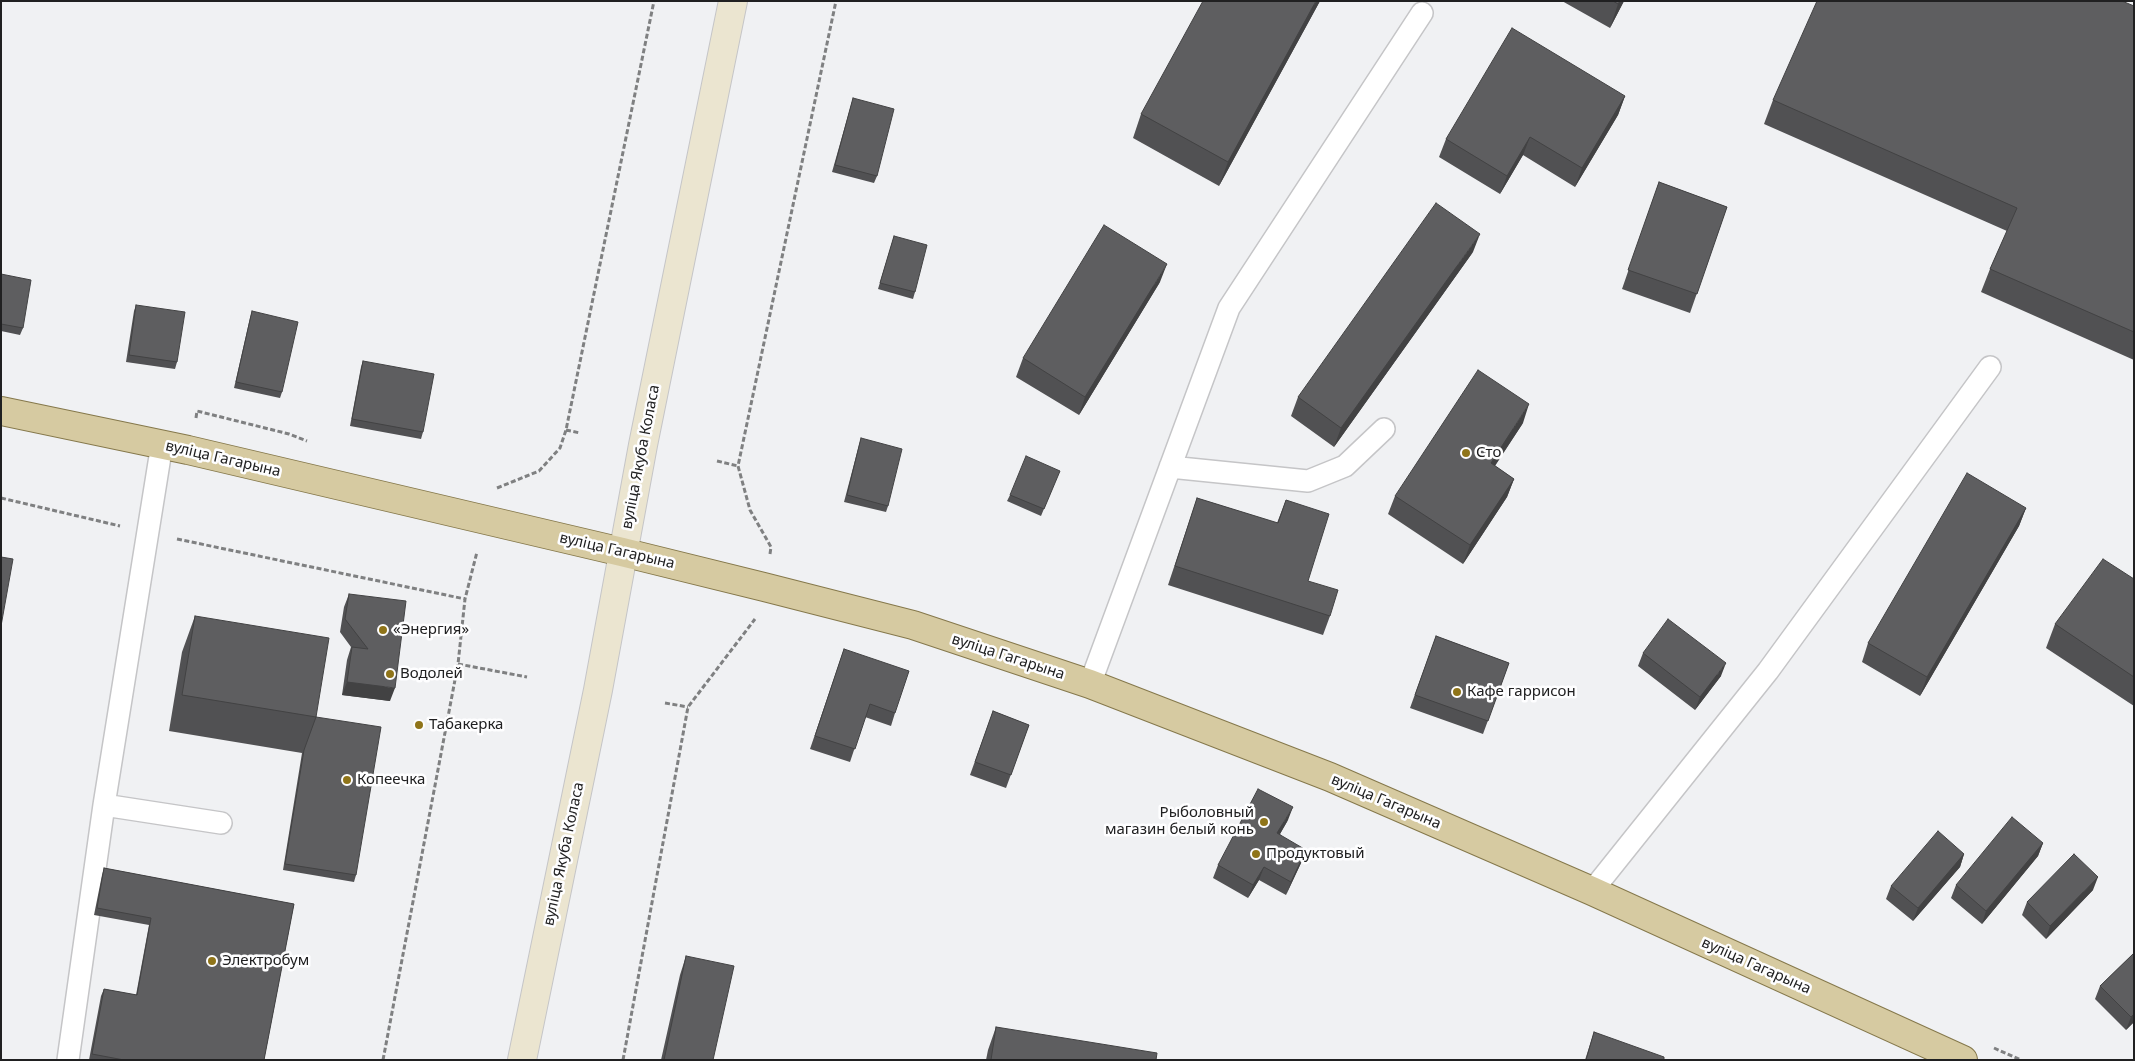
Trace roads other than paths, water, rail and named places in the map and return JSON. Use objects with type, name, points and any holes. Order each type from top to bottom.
[{"type":"main road","name":"вуліца Якуба Коласа","points":[[522,1060],[598,690],[622,552],[733,1]]},
{"type":"main road","name":"вуліца Гагарына","points":[[1,411],[162,444],[622,552],[912,625],[1090,684],[1330,777],[1592,891],[1963,1060]]},
{"type":"lane","points":[[1090,684],[1229,308],[1422,13]]},
{"type":"lane","points":[[1592,891],[1768,672],[1990,367]]},
{"type":"lane","points":[[1170,467],[1308,481],[1345,466],[1384,429]]},
{"type":"lane","points":[[68,1060],[104,805],[146,532],[162,444]]},
{"type":"lane","points":[[104,805],[221,823]]},
{"type":"place","name":"Сто","points":[[1466,453]]},
{"type":"place","name":"«Энергия»","points":[[383,630]]},
{"type":"place","name":"Водолей","points":[[390,674]]},
{"type":"place","name":"Кафе гаррисон","points":[[1457,692]]},
{"type":"place","name":"Табакерка","points":[[419,725]]},
{"type":"place","name":"Копеечка","points":[[347,780]]},
{"type":"place","name":"Рыболовный магазин белый конь","points":[[1264,822]]},
{"type":"place","name":"Продуктовый","points":[[1256,854]]},
{"type":"place","name":"Электробум","points":[[212,961]]}]
